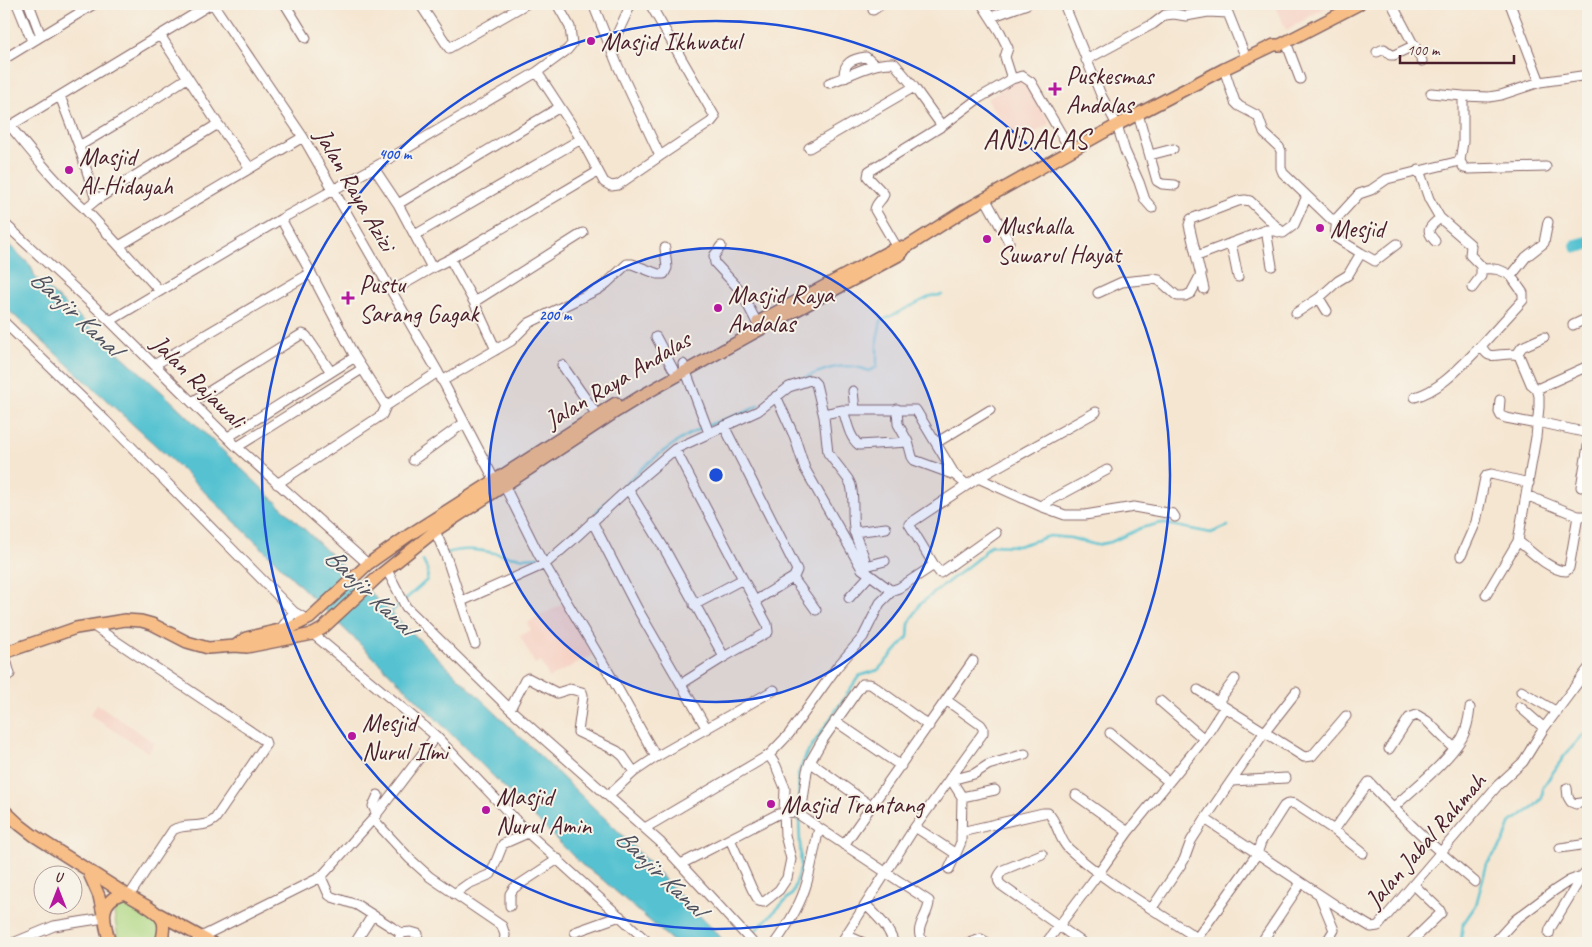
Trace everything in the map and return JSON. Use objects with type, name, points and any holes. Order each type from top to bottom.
[{"type":"main road","name":"Jalan Raya Andalas","points":[[1274,45],[1277,40],[1346,4]]},
{"type":"main road","name":"Jalan Raya Andalas","points":[[558,446],[597,415],[640,387],[830,289],[901,250],[985,198],[1117,125],[1246,58],[1274,45],[1280,45],[1359,4]]},
{"type":"main road","name":"Jalan Raya Andalas","points":[[317,631],[433,527],[558,446],[643,395],[680,368],[757,323],[830,289]]},
{"type":"main road","name":"Jalan Raya Andalas","points":[[235,646],[246,638],[279,631],[308,619],[366,566],[409,536],[433,527]]},
{"type":"main road","points":[[4,653],[62,632],[125,620],[152,624],[187,642],[201,647],[217,648],[247,647],[317,631]]},
{"type":"main road","points":[[4,810],[33,835],[159,914],[197,942],[212,943]]},
{"type":"main road","points":[[88,871],[99,896],[109,943]]},
{"type":"main road","points":[[104,917],[106,905],[110,900],[127,894]]},
{"type":"main road","points":[[159,914],[164,927],[161,943]]},
{"type":"street","points":[[17,4],[32,41]]},
{"type":"street","points":[[29,4],[41,36]]},
{"type":"street","points":[[4,59],[94,4]]},
{"type":"street","points":[[10,126],[212,4]]},
{"type":"street","name":"Jalan Raya Azizi","points":[[212,4],[303,137],[440,376],[464,423],[500,483],[542,560],[656,757]]},
{"type":"street","points":[[286,4],[306,38]]},
{"type":"street","points":[[420,4],[449,48],[526,4]]},
{"type":"street","points":[[110,321],[280,219],[374,168],[537,72],[567,50],[572,44],[570,27],[557,4]]},
{"type":"street","points":[[593,4],[610,47],[660,156]]},
{"type":"street","points":[[610,47],[631,4]]},
{"type":"street","points":[[537,72],[580,139],[597,172],[604,182],[615,186],[711,122],[715,117],[650,4]]},
{"type":"street","points":[[873,10],[882,4]]},
{"type":"street","points":[[982,4],[1008,48],[1005,57],[1012,79]]},
{"type":"street","points":[[991,17],[1027,4]]},
{"type":"street","points":[[1064,4],[1101,95],[1117,125],[1144,200],[1152,208]]},
{"type":"street","points":[[1392,4],[1422,61]]},
{"type":"street","points":[[1510,4],[1540,82]]},
{"type":"street","points":[[1086,60],[1153,24],[1165,15],[1186,16],[1207,8],[1230,15],[1246,58]]},
{"type":"street","points":[[160,35],[218,124],[250,168]]},
{"type":"street","points":[[1286,42],[1300,80]]},
{"type":"street","points":[[1377,52],[1384,49],[1390,55],[1394,55],[1415,45]]},
{"type":"street","points":[[829,83],[844,78],[843,71],[845,65],[859,58],[866,57],[875,65],[884,62],[894,63],[942,126]]},
{"type":"street","points":[[1224,69],[1235,102],[1238,106],[1258,116],[1264,133],[1279,147],[1283,173],[1332,220],[1337,218],[1359,194],[1371,190],[1387,179],[1460,161]]},
{"type":"street","points":[[1431,93],[1489,97],[1540,82],[1588,75]]},
{"type":"street","points":[[901,250],[876,210],[877,204],[884,194],[868,177],[869,171],[942,126],[979,98],[1012,79],[1022,76],[1030,82],[1071,151]]},
{"type":"street","points":[[79,146],[187,78]]},
{"type":"street","points":[[810,148],[914,87]]},
{"type":"street","points":[[60,96],[79,146],[96,200]]},
{"type":"street","points":[[1463,96],[1463,142],[1460,161],[1464,168],[1546,167]]},
{"type":"street","points":[[398,204],[560,107]]},
{"type":"street","points":[[1138,114],[1157,181],[1162,184],[1175,185]]},
{"type":"street","points":[[4,117],[54,179],[85,209],[160,291]]},
{"type":"street","points":[[85,209],[96,200],[218,124]]},
{"type":"street","points":[[119,246],[303,137]]},
{"type":"street","points":[[415,235],[580,139]]},
{"type":"street","points":[[1150,155],[1173,149]]},
{"type":"street","points":[[374,168],[398,204],[432,268]]},
{"type":"street","points":[[1415,397],[1431,390],[1442,382],[1481,346],[1524,300],[1523,293],[1511,276],[1497,268],[1482,268],[1470,255],[1470,244],[1440,218],[1429,199],[1419,170]]},
{"type":"street","points":[[392,292],[597,172]]},
{"type":"street","points":[[1284,233],[1294,225],[1306,196]]},
{"type":"street","points":[[985,198],[1009,242]]},
{"type":"street","points":[[1204,289],[1189,225],[1191,219],[1245,200],[1250,201],[1284,233]]},
{"type":"street","points":[[1337,218],[1335,237],[1375,261],[1397,244]]},
{"type":"street","points":[[1435,241],[1428,231],[1440,218]]},
{"type":"street","points":[[280,219],[355,357],[386,406]]},
{"type":"street","points":[[1511,276],[1526,257],[1544,244],[1548,222]]},
{"type":"street","name":"Jalan Rajawali","points":[[4,223],[110,321],[237,447],[366,566]]},
{"type":"street","points":[[1197,256],[1266,230],[1284,233]]},
{"type":"street","points":[[1266,230],[1272,266]]},
{"type":"street","points":[[474,302],[583,233]]},
{"type":"street","points":[[1232,243],[1238,277]]},
{"type":"street","points":[[721,246],[714,256],[715,263],[740,290],[757,323]]},
{"type":"street","points":[[277,484],[382,415],[386,406],[440,376],[496,350],[511,341],[529,323],[607,284],[627,264],[632,264],[658,274],[664,274],[667,268],[665,248]]},
{"type":"street","points":[[1296,313],[1348,275],[1360,253]]},
{"type":"street","points":[[450,259],[474,302],[496,350]]},
{"type":"street","points":[[1472,288],[1481,276],[1482,268]]},
{"type":"street","points":[[154,365],[311,273]]},
{"type":"street","points":[[1098,293],[1122,282],[1152,279],[1159,280],[1178,296],[1185,296],[1191,293],[1201,274]]},
{"type":"street","points":[[1319,298],[1327,311]]},
{"type":"street","points":[[1573,325],[1588,318]]},
{"type":"street","points":[[4,322],[105,420],[294,612],[308,619]]},
{"type":"street","points":[[192,402],[302,334],[305,335],[331,372]]},
{"type":"street","points":[[656,337],[680,368],[707,428]]},
{"type":"street","points":[[1486,595],[1518,542],[1538,423],[1539,396],[1537,388],[1531,384],[1518,353],[1522,347],[1544,337]]},
{"type":"street","points":[[1481,346],[1488,355],[1492,356],[1518,355]]},
{"type":"street","points":[[228,437],[355,357]]},
{"type":"street","points":[[562,365],[597,415]]},
{"type":"street","points":[[1537,388],[1588,366]]},
{"type":"street","points":[[237,447],[362,369]]},
{"type":"street","points":[[462,601],[542,560],[576,538],[592,521],[675,449],[707,428],[724,426],[758,411],[789,387],[807,380],[812,380],[816,384],[824,414],[828,453],[848,479],[852,488],[854,532],[867,571]]},
{"type":"street","points":[[853,391],[855,410]]},
{"type":"street","points":[[296,394],[303,406]]},
{"type":"street","points":[[776,396],[793,433],[808,474],[862,568],[887,588],[893,590]]},
{"type":"street","points":[[1500,400],[1499,412],[1501,416],[1506,418],[1588,432]]},
{"type":"street","points":[[897,409],[898,424],[916,462],[955,475]]},
{"type":"street","points":[[824,414],[843,410],[913,409],[918,411],[955,475],[967,485]]},
{"type":"street","points":[[843,410],[851,436],[859,445],[908,442]]},
{"type":"street","points":[[936,443],[990,410]]},
{"type":"street","points":[[996,533],[940,573],[908,524],[978,478],[1096,412]]},
{"type":"street","points":[[413,460],[464,423]]},
{"type":"street","points":[[724,426],[796,566],[797,572],[793,578],[755,601]]},
{"type":"street","points":[[1580,487],[1588,446]]},
{"type":"street","points":[[675,449],[768,627],[768,632],[681,684]]},
{"type":"street","points":[[1040,506],[1107,470]]},
{"type":"street","points":[[1461,556],[1476,522],[1487,475],[1491,474],[1528,483]]},
{"type":"street","points":[[978,478],[1054,512],[1071,516],[1106,513],[1134,507],[1173,514],[1175,517]]},
{"type":"street","points":[[628,489],[664,548],[724,657]]},
{"type":"street","points":[[1526,495],[1578,516],[1588,516]]},
{"type":"street","points":[[1518,542],[1548,564],[1566,571],[1569,568],[1572,555],[1578,516]]},
{"type":"street","points":[[592,521],[637,608],[707,729]]},
{"type":"street","points":[[433,527],[462,601],[475,644]]},
{"type":"street","points":[[854,532],[886,528]]},
{"type":"street","points":[[849,598],[867,571],[885,561]]},
{"type":"street","points":[[645,828],[770,755],[789,734],[838,667],[863,637],[880,603],[893,590],[934,565]]},
{"type":"street","points":[[383,572],[406,606],[510,709],[645,828],[681,864],[753,943]]},
{"type":"street","points":[[793,578],[816,610]]},
{"type":"street","points":[[694,604],[743,579]]},
{"type":"street","points":[[279,631],[294,612]]},
{"type":"street","points":[[92,625],[263,740],[266,744],[215,819],[206,824],[177,827],[172,830],[127,894]]},
{"type":"street","points":[[317,631],[436,736],[528,833],[558,858],[649,943]]},
{"type":"street","points":[[4,653],[10,674],[4,678]]},
{"type":"street","points":[[844,845],[973,661]]},
{"type":"street","name":"Jalan Jabal Rahmah","points":[[1205,819],[1320,896],[1374,928],[1382,923],[1498,785],[1523,762],[1544,728],[1588,670]]},
{"type":"street","points":[[510,709],[525,680],[528,678],[557,692],[570,688],[582,692],[578,732],[617,751],[623,756],[634,772]]},
{"type":"street","points":[[1046,943],[1128,832],[1204,738],[1235,679]]},
{"type":"street","points":[[798,814],[810,762],[835,720],[859,686],[865,683],[872,685],[929,726]]},
{"type":"street","points":[[608,796],[634,772],[656,757],[774,690]]},
{"type":"street","points":[[1198,690],[1302,756],[1310,757],[1346,716]]},
{"type":"street","points":[[1521,691],[1557,712]]},
{"type":"street","points":[[1152,908],[1184,860],[1191,841],[1205,819],[1264,733],[1296,692]]},
{"type":"street","points":[[841,943],[916,827],[983,733],[981,725],[946,700]]},
{"type":"street","points":[[1160,701],[1204,738]]},
{"type":"street","points":[[1520,707],[1544,728]]},
{"type":"street","points":[[1393,808],[1454,748],[1462,737],[1469,720],[1470,708]]},
{"type":"street","points":[[1390,749],[1409,718],[1418,715],[1428,721],[1454,748]]},
{"type":"street","points":[[835,720],[900,766]]},
{"type":"street","points":[[1110,733],[1169,782]]},
{"type":"street","points":[[197,942],[321,877],[375,817],[436,736]]},
{"type":"street","points":[[950,779],[974,774],[988,765],[1025,754]]},
{"type":"street","points":[[730,839],[752,889],[759,901],[764,902],[779,890],[787,878],[791,859],[784,812],[785,788],[770,755]]},
{"type":"street","points":[[810,762],[871,806]]},
{"type":"street","points":[[1232,780],[1286,778]]},
{"type":"street","points":[[949,869],[961,844],[962,797],[950,779]]},
{"type":"street","points":[[1334,830],[1369,782],[1440,853],[1475,882]]},
{"type":"street","points":[[1567,788],[1570,802],[1576,804],[1588,801]]},
{"type":"street","points":[[962,797],[996,790]]},
{"type":"street","points":[[378,795],[373,806],[375,817],[419,868],[502,926],[505,934],[504,943]]},
{"type":"street","points":[[1076,795],[1128,832]]},
{"type":"street","points":[[961,832],[1048,813],[1066,846],[1098,874],[1152,908],[1195,941],[1258,854],[1261,842],[1284,806],[1289,803],[1294,804],[1334,830],[1364,853]]},
{"type":"street","points":[[681,864],[784,812],[798,814],[929,900],[930,904],[924,914],[919,930],[919,935],[924,943]]},
{"type":"street","points":[[916,827],[956,854]]},
{"type":"street","points":[[775,943],[786,928],[801,899],[807,883],[819,828]]},
{"type":"street","points":[[454,894],[468,884],[491,874],[503,844],[528,833]]},
{"type":"street","points":[[1560,848],[1588,844]]},
{"type":"street","points":[[1042,854],[1003,870],[998,876],[1000,885],[1083,943]]},
{"type":"street","points":[[510,906],[510,894],[514,888],[558,858]]},
{"type":"street","points":[[1549,934],[1582,876],[1588,869]]},
{"type":"street","points":[[1494,943],[1515,920],[1555,890],[1569,881],[1582,876]]},
{"type":"street","points":[[321,877],[329,895],[356,905],[400,933],[410,932],[418,934]]},
{"type":"street","points":[[1262,943],[1301,883]]},
{"type":"street","points":[[1410,943],[1441,914],[1439,909],[1414,885]]},
{"type":"street","points":[[1320,896],[1334,930],[1326,943]]},
{"type":"street","points":[[866,905],[890,932],[893,941]]},
{"type":"street","points":[[355,943],[372,916]]},
{"type":"street","points":[[575,932],[620,916]]},
{"type":"street","points":[[13,943],[54,926],[104,917]]},
{"type":"street","points":[[398,943],[400,933]]},
{"type":"street","points":[[846,935],[864,943]]},
{"type":"street","points":[[969,943],[981,939],[988,943]]},
{"type":"shaded area","points":[[1273,4],[1326,4],[1327,7],[1286,30],[1276,6]]},
{"type":"shaded area","points":[[1022,77],[1050,123],[1016,145],[987,99]]},
{"type":"shaded area","points":[[564,603],[593,655],[549,678],[541,661],[535,664],[520,636],[531,630],[527,623]]},
{"type":"shaded area","points":[[97,704],[155,743],[148,753],[90,715]]},
{"type":"green space","points":[[118,903],[142,914],[158,926],[161,931],[157,941],[154,943],[119,943],[113,907]]},
{"type":"water","points":[[4,240],[31,266],[35,277],[165,395],[619,832],[726,943],[675,943],[596,874],[582,865],[177,465],[4,306]]},
{"type":"waterway","points":[[1577,246],[1588,243]]},
{"type":"waterway","points":[[806,377],[845,366],[853,366],[869,371],[877,367],[877,340],[881,321],[931,296],[942,295]]},
{"type":"waterway","points":[[709,425],[746,412],[759,405]]},
{"type":"waterway","points":[[597,512],[660,454],[687,435],[703,427]]},
{"type":"waterway","points":[[799,803],[798,774],[806,755],[859,676],[878,670],[908,637],[909,624],[920,604],[982,555],[990,545],[1018,546],[1050,536],[1071,538],[1096,545],[1111,542],[1141,528],[1161,523],[1211,533],[1228,526]]},
{"type":"waterway","points":[[543,555],[564,542]]},
{"type":"waterway","points":[[447,553],[470,550],[515,557],[538,557]]},
{"type":"waterway","name":"Banjir Kanal","points":[[389,614],[427,580],[428,571],[423,561]]},
{"type":"waterway","points":[[1458,943],[1461,940],[1463,924],[1476,905],[1487,864],[1504,841],[1511,822],[1533,808],[1542,798],[1543,787],[1565,755],[1583,735],[1588,735]]},
{"type":"waterway","points":[[743,943],[793,893],[801,866],[799,819]]},
{"type":"place","name":"Masjid Ikhwatul","points":[[591,41]]},
{"type":"place","name":"Puskesmas Andalas","points":[[1055,89]]},
{"type":"place","name":"Masjid Al-Hidayah","points":[[69,170]]},
{"type":"place","name":"Mesjid","points":[[1320,228]]},
{"type":"place","name":"Mushalla Suwarul Hayat","points":[[987,239]]},
{"type":"place","name":"Pustu Sarang Gagak","points":[[348,298]]},
{"type":"place","name":"Masjid Raya Andalas","points":[[718,308]]},
{"type":"place","name":"Mesjid Nurul Ilmi","points":[[352,736]]},
{"type":"place","name":"Masjid Trantang","points":[[771,804]]},
{"type":"place","name":"Masjid Nurul Amin","points":[[486,810]]},
{"type":"district","name":"ANDALAS","points":[[1036,138]]}]
